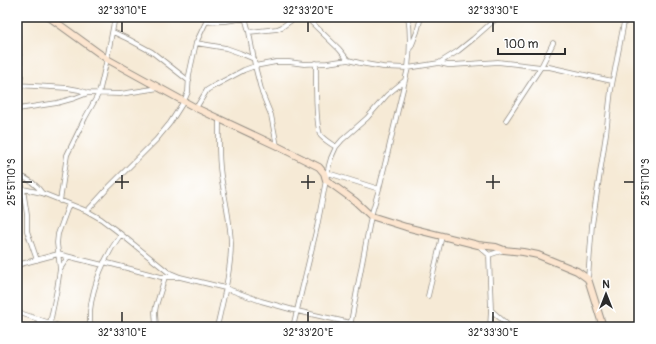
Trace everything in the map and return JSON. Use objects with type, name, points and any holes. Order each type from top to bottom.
[{"type":"street","points":[[49,17],[107,59],[159,88],[196,108],[319,167],[324,173],[326,180],[355,201],[371,216],[406,227],[478,245],[538,255],[578,271],[588,279]]},
{"type":"street","points":[[60,201],[67,155],[99,93],[115,17]]},
{"type":"street","points":[[249,32],[277,29],[296,17]]},
{"type":"street","points":[[306,17],[310,19],[348,60]]},
{"type":"street","points":[[23,189],[42,193],[87,211],[121,234],[168,272],[180,277],[225,288],[261,301],[350,325],[371,216],[379,189],[408,68],[410,30],[408,17]]},
{"type":"street","points":[[410,49],[421,17]]},
{"type":"street","points":[[439,63],[458,51],[498,17]]},
{"type":"street","points":[[603,327],[588,279],[592,225],[606,134],[612,81],[625,17]]},
{"type":"street","points":[[87,211],[156,140],[170,123],[184,101],[188,92],[191,64],[196,43],[206,19],[226,21],[246,18],[255,66],[262,93],[271,115],[277,146]]},
{"type":"street","points":[[17,25],[19,52],[17,119]]},
{"type":"street","points":[[410,30],[417,32]]},
{"type":"street","points":[[113,32],[152,52],[189,81]]},
{"type":"street","points":[[196,43],[226,48],[254,59]]},
{"type":"street","points":[[506,120],[541,67],[553,43]]},
{"type":"street","points":[[196,108],[207,90],[212,87],[244,70],[255,66],[276,62],[327,63],[348,60],[383,67],[408,68],[439,63],[453,65],[498,62],[549,67],[612,81]]},
{"type":"street","points":[[316,63],[316,100],[319,131],[321,136],[336,147]]},
{"type":"street","points":[[293,327],[309,262],[329,165],[336,147],[367,118],[387,95],[404,81]]},
{"type":"street","points":[[19,85],[68,88],[88,93],[120,94],[159,88]]},
{"type":"street","points":[[18,109],[57,103],[88,93]]},
{"type":"street","points":[[217,327],[230,258],[231,243],[229,217],[220,170],[219,118]]},
{"type":"street","points":[[17,152],[17,167],[23,189],[27,215],[27,231],[37,260]]},
{"type":"street","points":[[328,173],[379,189]]},
{"type":"street","points":[[19,176],[32,182],[42,193]]},
{"type":"street","points":[[50,323],[60,269],[57,243],[58,234],[69,204]]},
{"type":"street","points":[[90,327],[90,313],[93,296],[104,263],[121,234]]},
{"type":"street","points":[[428,296],[442,236]]},
{"type":"street","points":[[478,245],[489,255],[491,310],[490,327]]},
{"type":"street","points":[[489,255],[504,250]]},
{"type":"street","points":[[17,265],[58,254],[104,263],[164,278],[180,277]]},
{"type":"street","points":[[60,269],[68,256]]},
{"type":"street","points":[[156,327],[156,306],[164,278],[168,272]]},
{"type":"street","points":[[491,310],[510,327]]},
{"type":"street","points":[[17,312],[61,327]]},
{"type":"street","points":[[38,327],[39,319]]}]
